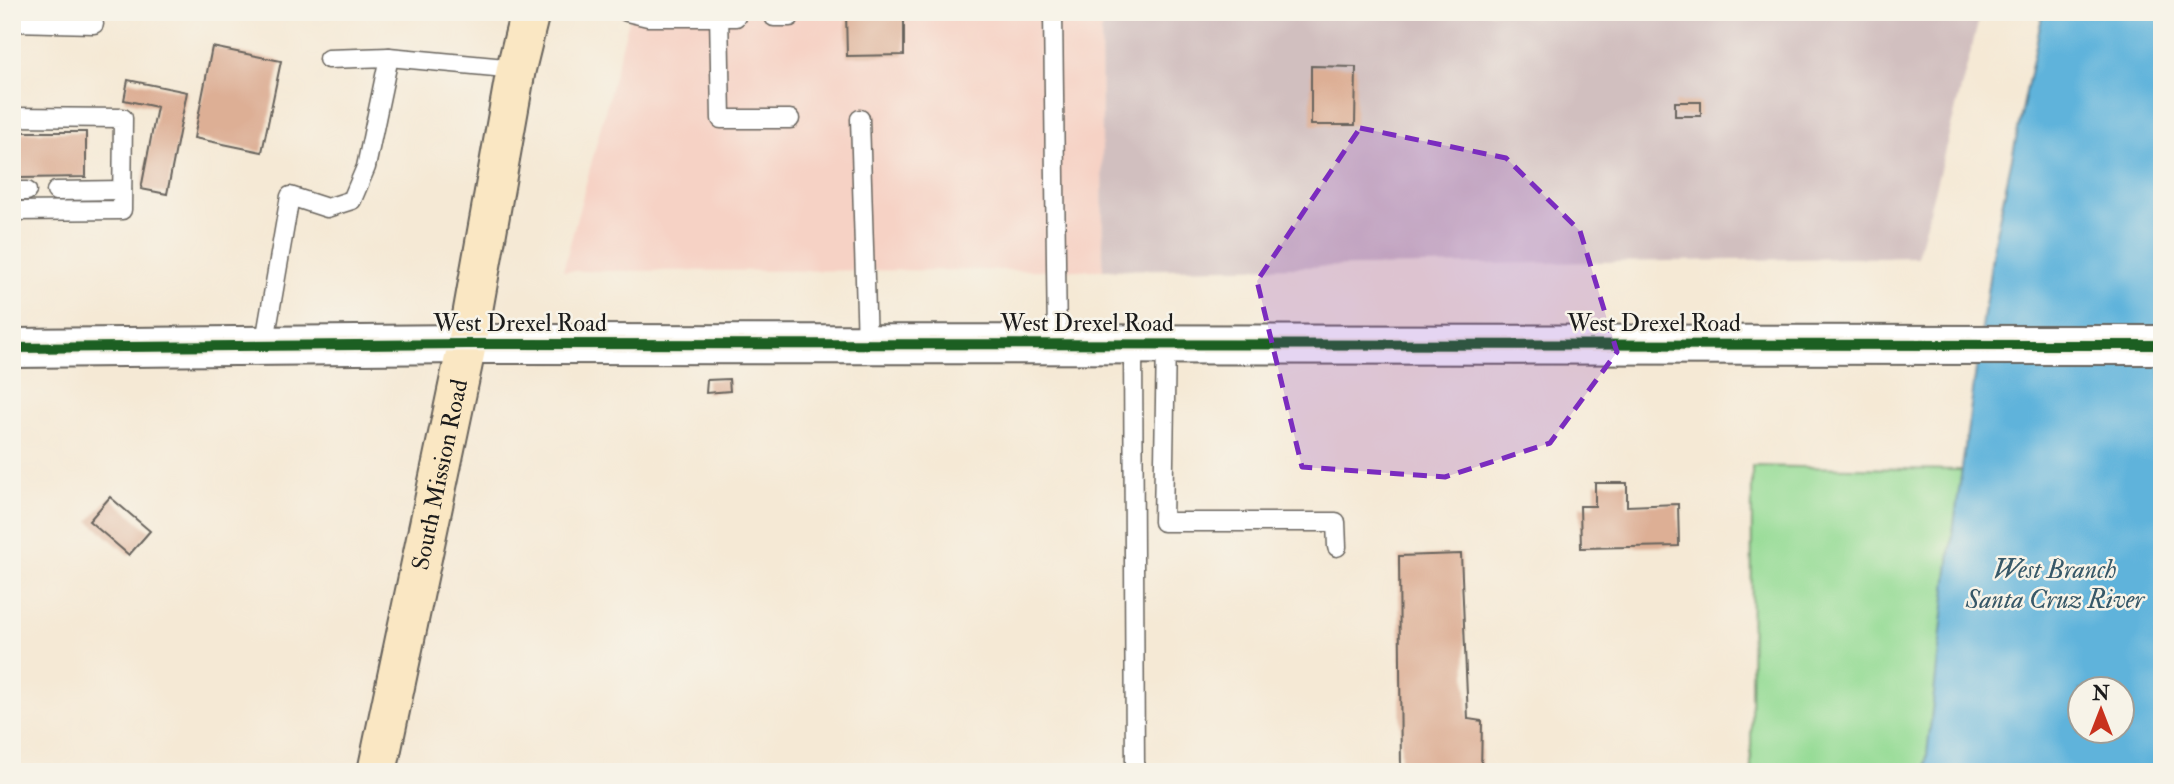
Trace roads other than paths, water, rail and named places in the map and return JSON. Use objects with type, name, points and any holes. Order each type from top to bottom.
[{"type":"main road","name":"South Mission Road","points":[[377,772],[467,344],[516,69],[530,12]]},
{"type":"street","name":"West Drexel Road","points":[[12,348],[1155,343],[2162,345]]},
{"type":"lane","points":[[627,12],[648,17],[724,16],[721,118],[790,119]]},
{"type":"lane","points":[[1053,12],[1057,344]]},
{"type":"lane","points":[[12,22],[94,24]]},
{"type":"lane","points":[[328,60],[389,57],[516,69]]},
{"type":"lane","points":[[264,347],[290,196],[327,208],[352,200],[366,167],[389,57]]},
{"type":"lane","points":[[12,117],[123,118],[122,210],[12,211]]},
{"type":"lane","points":[[860,119],[867,344]]},
{"type":"lane","points":[[56,191],[122,190]]},
{"type":"lane","points":[[1155,343],[1163,522],[1336,522],[1337,547]]},
{"type":"lane","points":[[1135,772],[1155,343]]},
{"type":"water","name":"West Branch Santa Cruz River","points":[[2043,12],[2162,12],[2161,772],[1925,772],[1950,553],[1994,243]]}]
